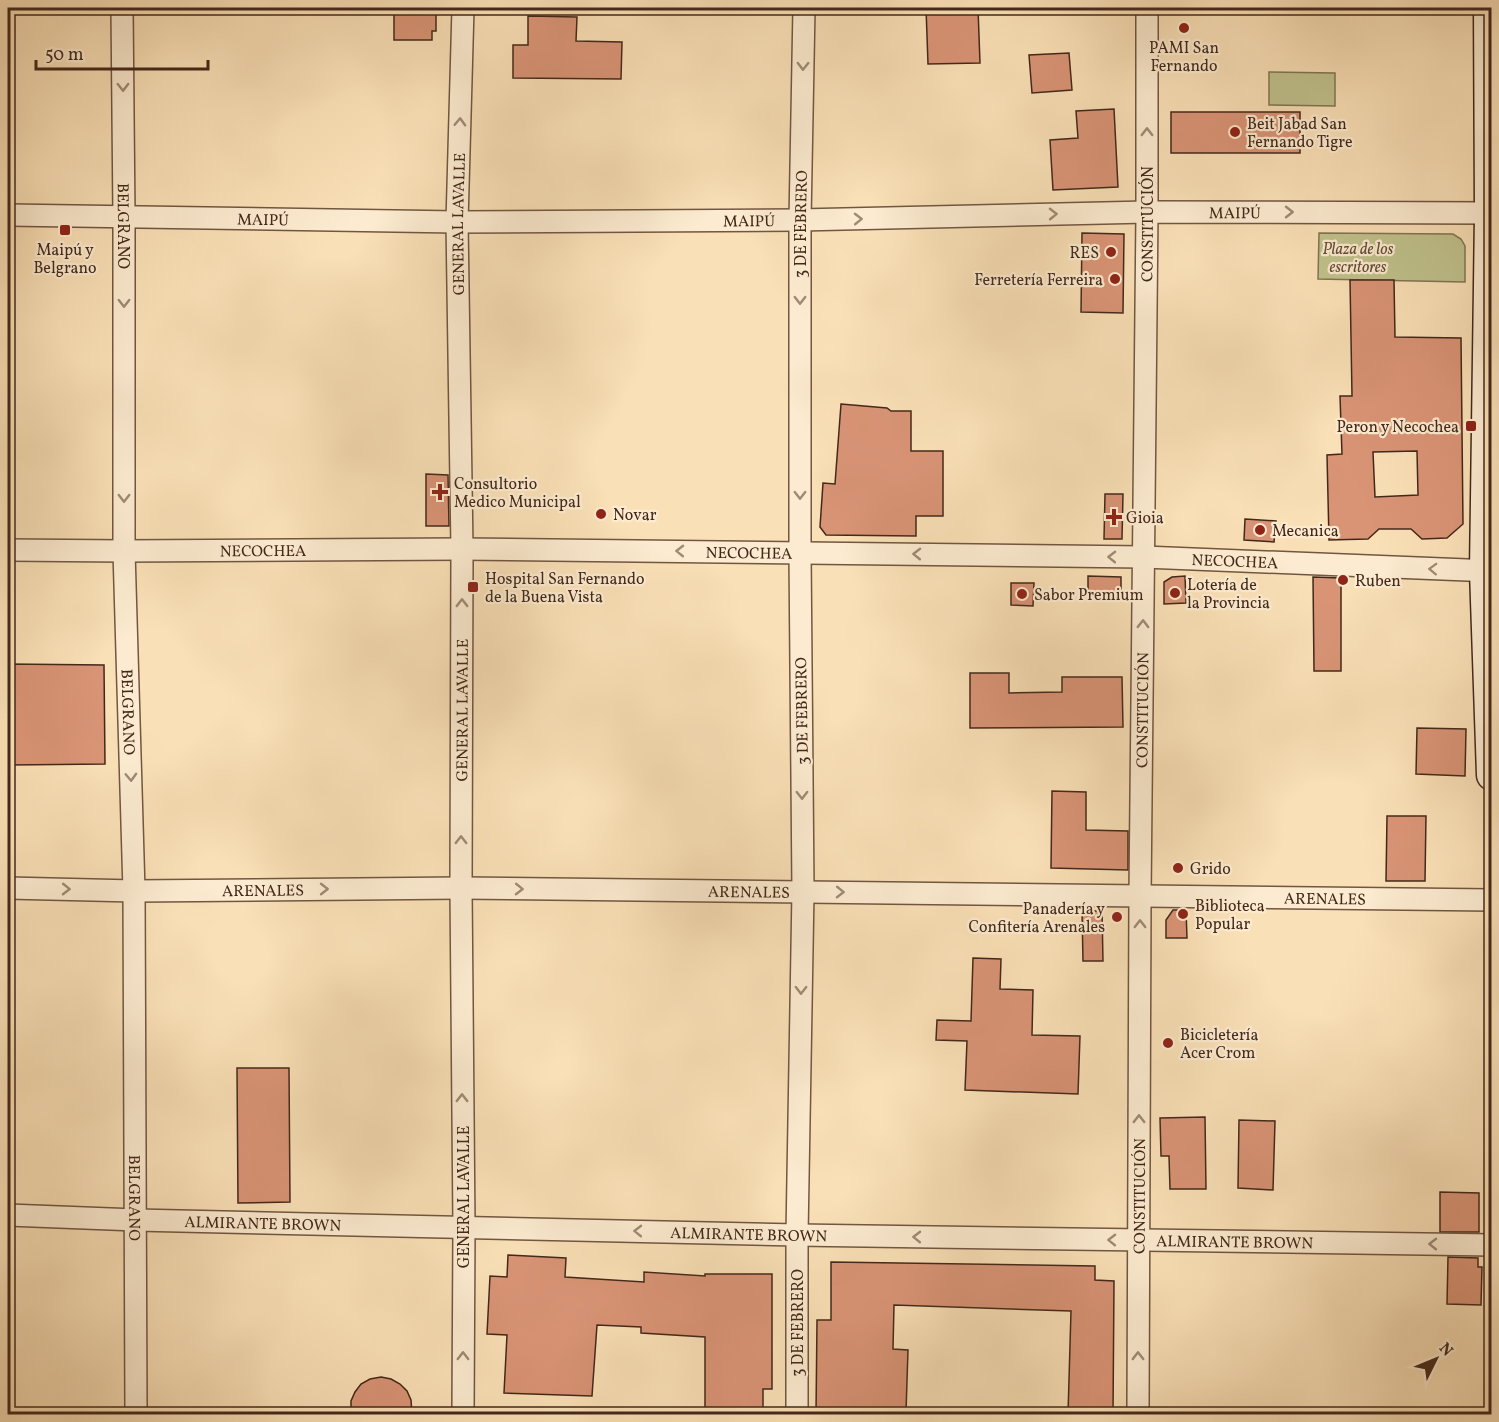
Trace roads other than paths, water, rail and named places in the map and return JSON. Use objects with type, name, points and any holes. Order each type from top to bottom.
[{"type":"main road","points":[[1489,8],[1491,213],[1488,571],[1491,775]]},
{"type":"street","name":"BELGRANO","points":[[122,8],[124,551],[134,891],[136,1414]]},
{"type":"street","name":"GENERAL LAVALLE","points":[[463,8],[457,222],[462,549],[463,1414]]},
{"type":"street","name":"3 DE FEBRERO","points":[[797,1414],[797,1235],[803,891],[800,220],[804,8]]},
{"type":"street","name":"CONSTITUCIÓN","points":[[1138,1414],[1147,8]]},
{"type":"street","name":"MAIPÚ","points":[[8,215],[457,222],[800,220],[1147,212],[1491,213]]},
{"type":"street","name":"NECOCHEA","points":[[8,550],[462,549],[1144,557],[1488,571]]},
{"type":"street","name":"ARENALES","points":[[8,888],[134,891],[461,888],[1491,900]]},
{"type":"street","name":"ALMIRANTE BROWN","points":[[8,1215],[797,1235],[1491,1245]]},
{"type":"place","name":"PAMI San Fernando","points":[[1184,28]]},
{"type":"place","name":"Beit Jabad San Fernando Tigre","points":[[1235,132]]},
{"type":"place","name":"Maipú y Belgrano","points":[[65,230]]},
{"type":"place","name":"RES","points":[[1111,252]]},
{"type":"place","name":"Ferretería Ferreira","points":[[1115,279]]},
{"type":"place","name":"Peron y Necochea","points":[[1471,426]]},
{"type":"place","name":"Consultorio Medico Municipal","points":[[440,492]]},
{"type":"place","name":"Novar","points":[[601,514]]},
{"type":"place","name":"Gioia","points":[[1114,517]]},
{"type":"place","name":"Mecanica","points":[[1260,530]]},
{"type":"place","name":"Ruben","points":[[1343,580]]},
{"type":"place","name":"Hospital San Fernando de la Buena Vista","points":[[473,587]]},
{"type":"place","name":"Lotería de la Provincia","points":[[1175,593]]},
{"type":"place","name":"Sabor Premium","points":[[1022,594]]},
{"type":"place","name":"Grido","points":[[1178,868]]},
{"type":"place","name":"Biblioteca Popular","points":[[1183,914]]},
{"type":"place","name":"Panadería y Confitería Arenales","points":[[1117,917]]},
{"type":"place","name":"Bicicletería Acer Crom","points":[[1168,1043]]},
{"type":"park label","name":"Plaza de los escritores","points":[[1358,257]]}]
